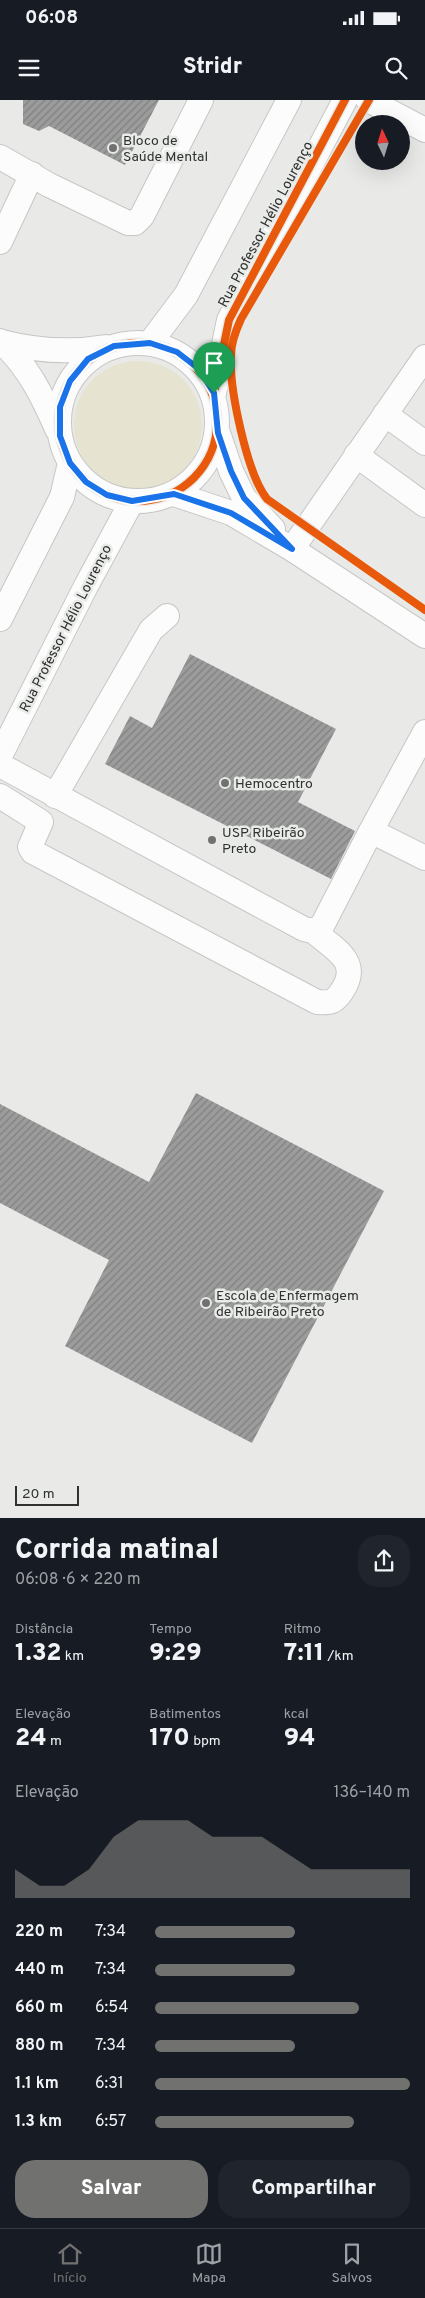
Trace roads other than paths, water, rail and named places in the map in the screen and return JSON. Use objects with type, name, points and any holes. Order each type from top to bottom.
[{"type":"street","points":[[0,157],[128,223],[135,223],[142,216],[200,100]]},
{"type":"street","points":[[150,343],[186,295],[288,100]]},
{"type":"street","name":"Rua Professor Hélio Lourenço","points":[[214,393],[229,320],[345,100]]},
{"type":"street","points":[[368,100],[425,130]]},
{"type":"street","points":[[0,242],[32,174]]},
{"type":"street","points":[[1,342],[26,370],[45,402],[70,463],[86,482],[107,495],[132,501],[174,494],[195,479],[210,458],[218,433]]},
{"type":"street","points":[[1,342],[29,349],[58,352],[150,343],[177,352],[199,369],[214,393],[218,433],[231,471],[244,498],[292,549]]},
{"type":"street","points":[[60,436],[60,407],[70,381],[88,359],[114,346]]},
{"type":"street","points":[[292,549],[425,357]]},
{"type":"street","points":[[385,414],[425,443]]},
{"type":"street","points":[[356,454],[425,505]]},
{"type":"street","points":[[0,619],[62,497],[70,463]]},
{"type":"street","points":[[174,494],[231,513],[292,549],[425,636]]},
{"type":"street","name":"Rua Professor Hélio Lourenço","points":[[0,756],[132,501]]},
{"type":"street","points":[[55,796],[151,630],[166,616]]},
{"type":"street","points":[[0,766],[304,929],[313,930],[322,926],[425,732]]},
{"type":"street","points":[[0,796],[41,822],[30,847],[33,852],[317,1002],[331,1003],[336,1000],[350,979],[350,969],[346,960],[313,930]]},
{"type":"street","points":[[371,831],[425,858]]},
{"type":"place","name":"Bloco de Saúde Mental","points":[[113,148]]},
{"type":"place","name":"Hemocentro","points":[[225,783]]},
{"type":"place","name":"USP Ribeirão Preto","points":[[212,840]]},
{"type":"place","name":"Escola de Enfermagem de Ribeirão Preto","points":[[206,1303]]}]
